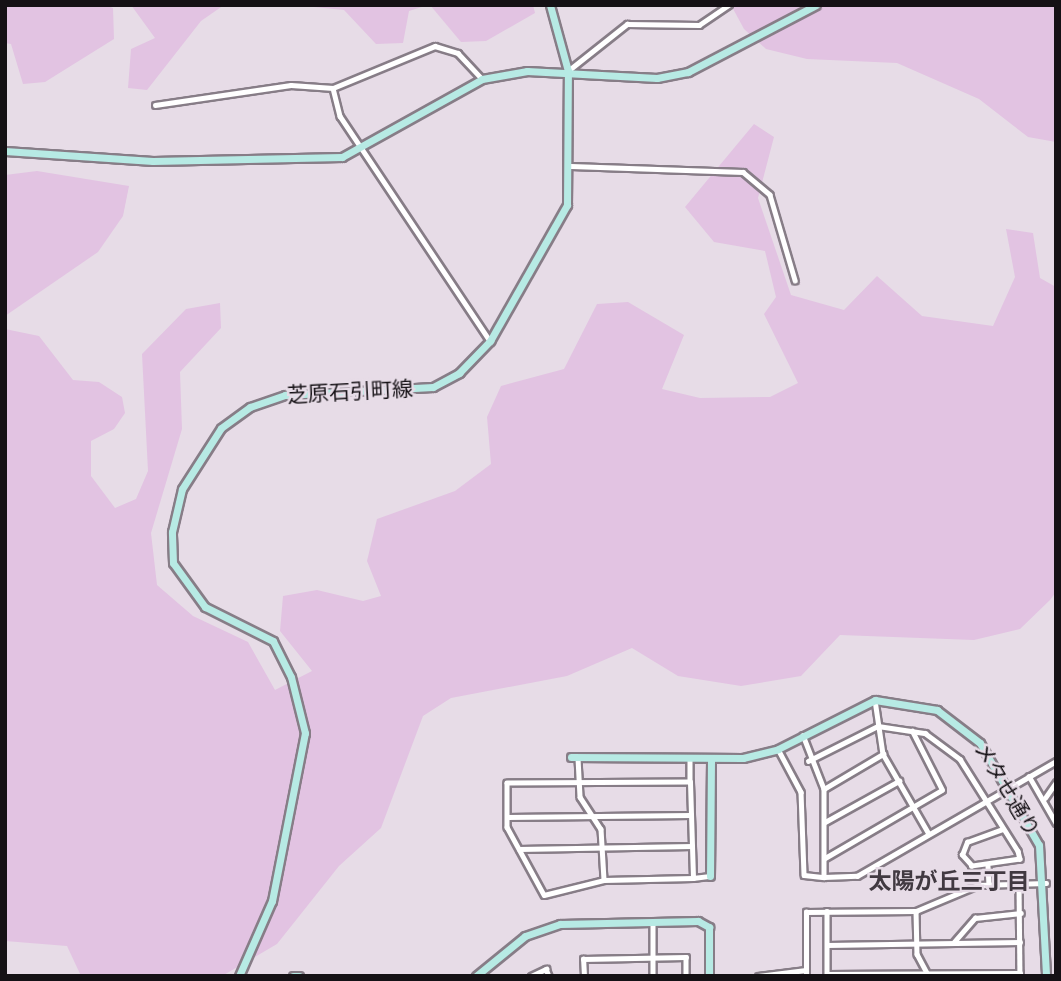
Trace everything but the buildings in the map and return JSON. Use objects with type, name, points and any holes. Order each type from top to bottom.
[{"type":"street","name":"芝原石引町線","points":[[239,976],[272,901],[305,733],[295,686],[273,641],[205,607],[173,563],[172,531],[182,489],[221,428],[250,407],[285,395],[433,387],[459,373],[490,341],[557,230],[567,205],[571,166],[568,71],[550,5]]},
{"type":"street","points":[[568,71],[627,24],[699,25],[729,5]]},
{"type":"street","points":[[5,150],[234,162],[342,157],[362,149],[482,79],[568,71],[657,78],[688,72],[816,5]]},
{"type":"street","points":[[155,105],[291,85],[333,88],[435,46],[458,53],[482,79]]},
{"type":"street","points":[[333,88],[341,116],[490,341]]},
{"type":"street","points":[[571,166],[743,172],[770,195],[795,279]]},
{"type":"street","points":[[875,700],[883,754],[929,834]]},
{"type":"street","name":"メタせ通り","points":[[574,757],[743,758],[778,749],[803,734],[875,700],[907,700],[962,724],[1008,789],[1039,845],[1045,883],[1046,976]]},
{"type":"street","points":[[808,761],[877,726],[912,731],[943,743],[960,759],[985,802],[1003,830],[1020,859],[988,866],[972,866],[962,855],[967,842],[1003,830]]},
{"type":"street","points":[[825,858],[942,790],[912,731]]},
{"type":"street","points":[[803,734],[808,761],[824,789],[824,877]]},
{"type":"street","points":[[778,749],[801,792],[804,875],[824,877],[857,876],[1056,761]]},
{"type":"street","points":[[824,789],[883,754]]},
{"type":"street","points":[[574,757],[578,785],[602,848],[604,880]]},
{"type":"street","points":[[690,758],[693,878]]},
{"type":"street","points":[[690,782],[578,785],[507,783],[507,817],[519,849],[544,895],[604,880],[710,876],[711,758]]},
{"type":"street","points":[[1029,776],[1045,798],[1056,822]]},
{"type":"street","points":[[825,822],[899,781]]},
{"type":"street","points":[[1045,798],[1056,782]]},
{"type":"street","points":[[507,817],[691,816]]},
{"type":"street","points":[[519,849],[692,846]]},
{"type":"street","points":[[988,866],[989,884]]},
{"type":"street","points":[[758,976],[806,973],[806,912],[916,911],[989,884],[1056,883]]},
{"type":"street","points":[[827,911],[827,975],[1020,975],[1019,884]]},
{"type":"street","points":[[916,911],[917,942],[928,975]]},
{"type":"street","points":[[954,942],[975,918],[1021,913]]},
{"type":"street","points":[[653,921],[653,976]]},
{"type":"street","points":[[476,976],[525,936],[560,924],[653,921],[705,922],[709,976]]},
{"type":"street","points":[[827,945],[1020,942]]},
{"type":"street","points":[[584,976],[583,959],[686,957],[687,976]]},
{"type":"street","points":[[531,976],[546,969],[549,976]]},
{"type":"street","points":[[293,976],[299,976]]},
{"type":"shaded area","points":[[5,5],[105,5],[113,8],[114,39],[45,82],[23,84],[11,44],[5,43]]},
{"type":"shaded area","points":[[131,5],[224,5],[201,21],[147,90],[128,88],[131,49],[155,38]]},
{"type":"shaded area","points":[[294,5],[428,5],[409,11],[403,43],[376,44],[344,10]]},
{"type":"shaded area","points":[[430,5],[533,5],[535,13],[486,41],[461,42]]},
{"type":"shaded area","points":[[731,5],[1056,5],[1056,142],[1028,137],[979,99],[897,63],[807,59],[766,49],[744,29]]},
{"type":"shaded area","points":[[754,124],[774,137],[758,198],[791,295],[844,310],[877,276],[922,316],[993,326],[1015,277],[1006,229],[1033,233],[1040,278],[1056,287],[1056,592],[1050,600],[1020,629],[974,640],[840,635],[801,676],[741,686],[678,676],[632,648],[567,676],[451,698],[423,716],[381,828],[339,866],[277,944],[222,976],[81,976],[67,946],[5,941],[5,329],[39,336],[73,380],[99,382],[122,397],[125,413],[114,429],[91,441],[91,476],[115,508],[136,499],[148,471],[142,354],[186,309],[220,303],[221,328],[180,372],[182,429],[151,533],[157,585],[193,616],[248,642],[275,690],[312,671],[280,631],[283,596],[317,590],[363,601],[381,596],[367,561],[377,519],[455,491],[491,464],[487,417],[501,386],[564,369],[597,304],[628,302],[684,335],[662,389],[700,398],[770,397],[798,383],[764,314],[776,297],[765,251],[714,242],[685,207]]},
{"type":"shaded area","points":[[37,171],[129,186],[123,216],[98,252],[5,316],[5,175]]},
{"type":"district","name":"太陽が丘三丁目","points":[[949,882]]}]
